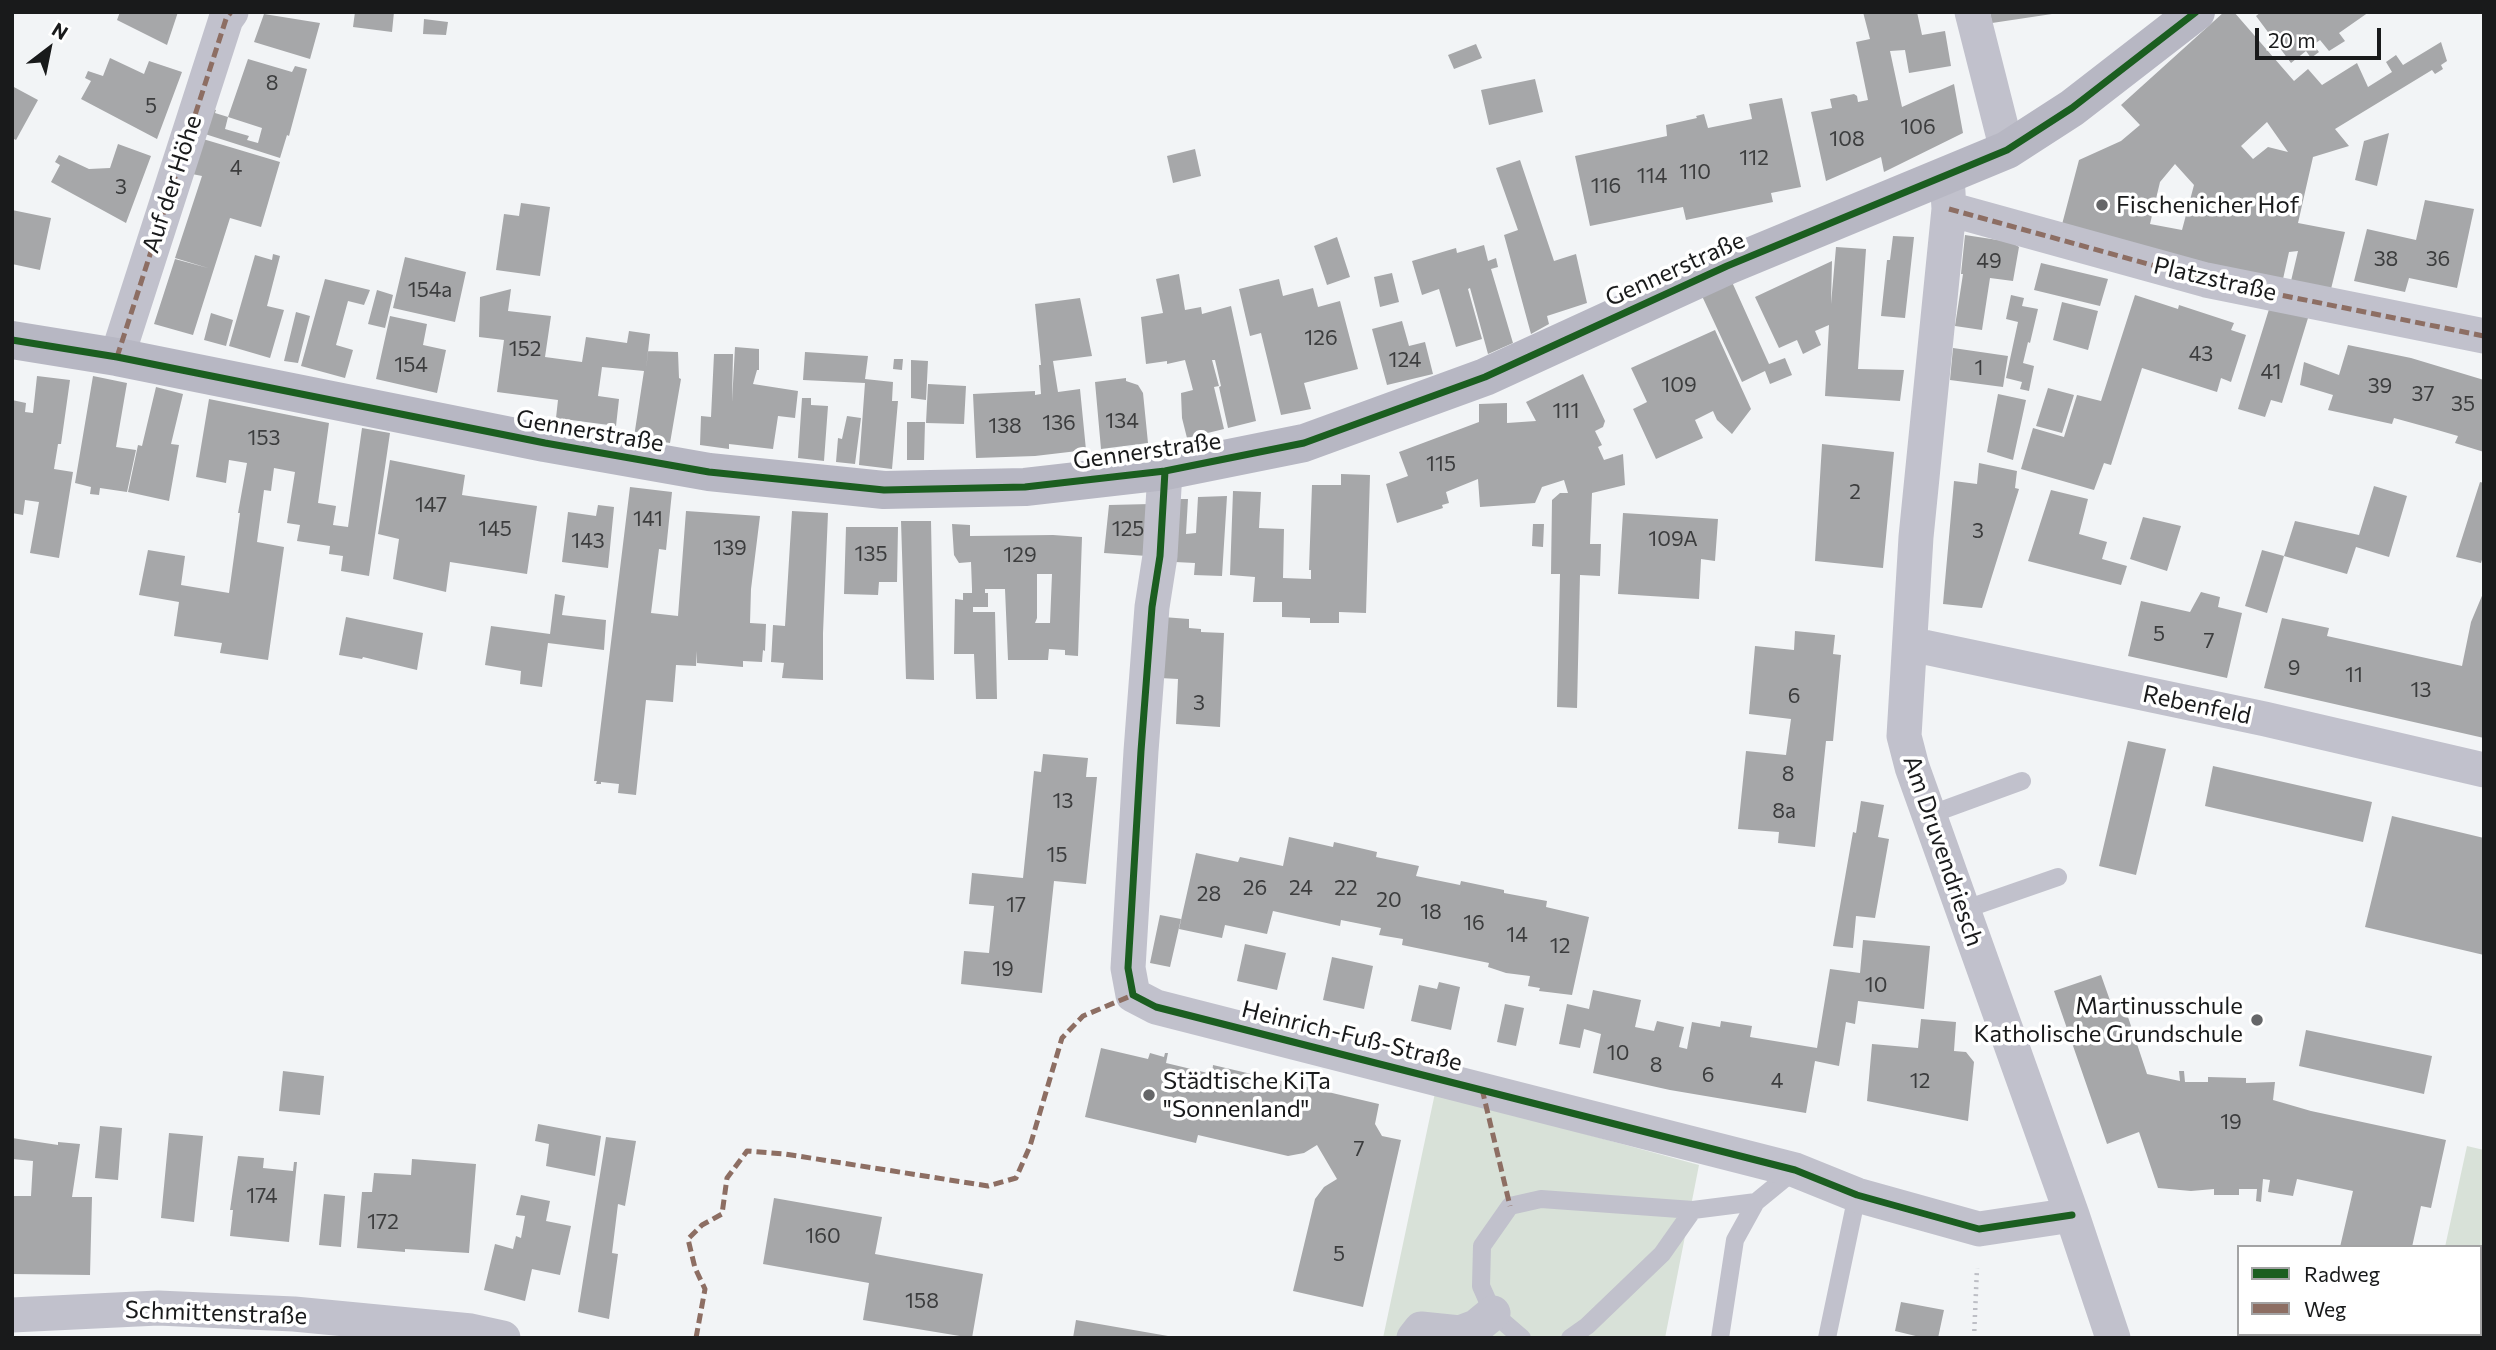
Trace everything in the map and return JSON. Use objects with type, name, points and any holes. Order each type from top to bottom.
[{"type":"street","name":"Auf der Höhe","points":[[117,357],[230,12]]},
{"type":"street","points":[[1972,12],[2007,150]]},
{"type":"street","name":"Gennerstraße","points":[[12,340],[117,357],[545,443],[722,473],[884,491],[1025,487],[1166,471],[1304,443],[1485,377],[1727,266],[1948,193],[2071,108],[2196,12]]},
{"type":"street","name":"Platzstraße","points":[[1948,193],[2206,280],[2484,336]]},
{"type":"street","name":"Am Druvendriesch","points":[[1948,193],[1916,537],[1904,736],[1912,767],[2072,1215],[2113,1338]]},
{"type":"street","name":"Heinrich-Fuß-Straße","points":[[1166,471],[1141,751],[1128,968],[1133,995],[1156,1007],[1795,1170],[1857,1195],[1979,1229],[2072,1215]]},
{"type":"street","name":"Rebenfeld","points":[[1910,644],[2265,719],[2484,771]]},
{"type":"street","name":"Schmittenstraße","points":[[12,1315],[158,1308],[294,1314],[471,1331],[503,1338]]},
{"type":"street","points":[[1414,1338],[1421,1329],[1460,1333],[1476,1327],[1493,1313]]},
{"type":"lane","points":[[1929,815],[2022,781]]},
{"type":"lane","points":[[1963,910],[2057,877]]},
{"type":"lane","points":[[1720,1338],[1735,1240],[1756,1202],[1795,1170]]},
{"type":"lane","points":[[1826,1338],[1857,1195]]},
{"type":"lane","points":[[1521,1338],[1493,1313],[1482,1286],[1482,1246],[1510,1206],[1541,1199],[1693,1210],[1756,1202]]},
{"type":"lane","points":[[1570,1338],[1587,1326],[1662,1254],[1693,1210]]},
{"type":"path","points":[[1974,1338],[1979,1229]]},
{"type":"shaded area","points":[[1435,1093],[1699,1165],[1665,1338],[1383,1338]]},
{"type":"shaded area","points":[[2467,1146],[2484,1150],[2484,1314],[2482,1245],[2445,1245]]},
{"type":"building","points":[[120,12],[178,12],[167,45],[117,20]]},
{"type":"building","points":[[355,12],[394,12],[392,32],[353,27]]},
{"type":"building","points":[[1863,12],[1917,12],[1922,35],[1945,31],[1951,66],[1909,73],[1905,50],[1890,51],[1902,107],[1954,84],[1963,133],[1884,172],[1881,157],[1826,181],[1811,112],[1832,108],[1830,99],[1854,94],[1858,102],[1868,100],[1856,42],[1870,39]]},
{"type":"building","points":[[1990,12],[2052,12],[2052,14],[1992,23]]},
{"type":"building","points":[[2224,12],[2234,12],[2294,81],[2308,69],[2322,85],[2357,63],[2368,87],[2392,72],[2386,62],[2396,55],[2403,65],[2441,42],[2447,61],[2441,65],[2443,69],[2435,74],[2432,70],[2335,129],[2349,146],[2313,157],[2298,223],[2345,232],[2331,289],[2291,281],[2298,251],[2289,252],[2283,279],[2060,232],[2079,160],[2121,141],[2140,125],[2121,105]],"holes":[[[2267,122],[2288,152],[2268,147],[2253,159],[2241,146]],[[2175,164],[2194,185],[2182,230],[2150,224],[2160,182]]]},
{"type":"building","points":[[2261,12],[2369,12],[2339,33],[2345,41],[2329,51],[2320,40],[2313,45],[2319,52],[2311,58],[2306,51],[2291,63],[2256,16]]},
{"type":"building","points":[[264,14],[320,23],[310,59],[254,42]]},
{"type":"building","points":[[424,19],[448,22],[446,35],[423,34]]},
{"type":"building","points":[[1476,44],[1482,58],[1454,69],[1448,55]]},
{"type":"building","points":[[110,58],[144,74],[149,61],[182,72],[157,139],[81,99],[91,81],[85,78],[88,71],[103,76]]},
{"type":"building","points":[[248,59],[292,72],[295,66],[307,69],[289,136],[287,135],[280,158],[205,134],[213,109],[216,110],[215,113],[228,117]],"holes":[[[228,117],[262,128],[258,143],[247,140],[249,136],[225,129]]]},
{"type":"building","points":[[1535,79],[1543,112],[1489,125],[1481,90]]},
{"type":"building","points":[[12,86],[38,100],[16,140],[12,138]]},
{"type":"building","points":[[1782,98],[1801,187],[1771,193],[1773,202],[1686,220],[1683,207],[1590,226],[1575,156],[1667,136],[1666,125],[1704,114],[1708,128],[1752,119],[1749,104]]},
{"type":"building","points":[[2389,133],[2377,186],[2355,180],[2364,141]]},
{"type":"building","points":[[203,139],[280,162],[261,227],[230,218],[193,335],[154,324],[175,259],[208,268],[175,258],[202,176],[192,174]]},
{"type":"building","points":[[118,144],[151,156],[126,223],[51,182],[60,165],[55,162],[59,155],[89,169],[110,168]]},
{"type":"building","points":[[1195,149],[1201,176],[1173,183],[1167,156]]},
{"type":"building","points":[[1520,160],[1554,261],[1576,254],[1587,303],[1547,316],[1549,324],[1531,334],[1504,235],[1518,230],[1496,168]]},
{"type":"building","points":[[2425,200],[2474,209],[2457,288],[2409,278],[2405,292],[2354,281],[2367,229],[2416,240]]},
{"type":"building","points":[[521,203],[550,207],[540,276],[496,270],[504,214],[519,216]]},
{"type":"building","points":[[12,210],[51,218],[40,270],[12,264]]},
{"type":"building","points":[[1965,235],[2011,242],[2019,247],[2013,281],[1990,278],[1982,330],[1955,326],[1963,274]]},
{"type":"building","points":[[1893,236],[1914,237],[1905,318],[1881,316],[1887,260],[1890,260]]},
{"type":"building","points":[[1337,237],[1350,277],[1327,285],[1314,246]]},
{"type":"building","points":[[1484,245],[1488,261],[1496,258],[1498,267],[1491,269],[1513,343],[1488,354],[1470,288],[1468,289],[1482,339],[1456,347],[1439,289],[1422,295],[1412,261],[1456,248],[1457,253]]},
{"type":"building","points":[[1836,247],[1866,249],[1858,369],[1904,370],[1900,401],[1825,396],[1829,325],[1815,331],[1821,345],[1803,354],[1797,340],[1779,348],[1755,297],[1832,261],[1831,304]]},
{"type":"building","points":[[273,254],[280,256],[267,306],[284,310],[270,358],[229,346],[255,255],[272,260]]},
{"type":"building","points":[[405,257],[466,272],[455,322],[393,308]]},
{"type":"building","points":[[2041,263],[2108,279],[2100,306],[2034,290]]},
{"type":"building","points":[[1392,273],[1399,302],[1380,307],[1374,277]]},
{"type":"building","points":[[1179,274],[1185,310],[1201,307],[1202,314],[1231,306],[1256,421],[1228,428],[1215,360],[1212,360],[1219,386],[1214,387],[1224,429],[1187,438],[1182,418],[1181,393],[1193,390],[1185,360],[1167,364],[1167,361],[1146,364],[1141,317],[1163,313],[1156,279]]},
{"type":"building","points":[[325,279],[370,290],[364,305],[348,301],[336,345],[353,350],[345,378],[301,366]]},
{"type":"building","points":[[1279,279],[1283,296],[1313,288],[1318,307],[1340,301],[1358,369],[1304,383],[1311,409],[1281,415],[1261,333],[1250,336],[1239,289]]},
{"type":"building","points":[[1732,282],[1769,364],[1785,358],[1792,375],[1770,384],[1765,371],[1742,382],[1702,296]]},
{"type":"building","points":[[511,289],[508,311],[551,316],[545,357],[582,362],[586,337],[627,343],[629,331],[650,334],[648,351],[678,352],[681,379],[670,443],[634,437],[644,371],[602,367],[598,396],[619,399],[616,426],[556,418],[558,400],[497,392],[504,340],[479,337],[480,297]]},
{"type":"building","points":[[377,290],[393,295],[385,328],[368,324]]},
{"type":"building","points":[[2011,295],[2024,298],[2022,306],[2038,309],[2023,363],[2034,366],[2029,391],[2020,389],[2022,382],[2006,378],[2018,322],[2006,319]]},
{"type":"building","points":[[2135,295],[2178,309],[2179,305],[2234,323],[2231,330],[2246,335],[2231,382],[2221,378],[2217,392],[2142,368],[2111,465],[2104,463],[2094,490],[2021,469],[2033,428],[2064,437],[2077,395],[2101,401]]},
{"type":"building","points":[[1080,298],[1092,356],[1053,361],[1058,392],[1080,389],[1086,450],[1035,456],[976,458],[973,394],[1035,391],[1035,395],[1041,394],[1035,304]]},
{"type":"building","points":[[2062,302],[2098,311],[2088,350],[2053,340]]},
{"type":"building","points":[[2270,306],[2308,318],[2282,403],[2271,400],[2265,417],[2238,409]]},
{"type":"building","points":[[296,312],[310,316],[298,363],[284,361]]},
{"type":"building","points":[[211,313],[233,320],[226,346],[204,340]]},
{"type":"building","points":[[390,316],[427,324],[423,345],[446,350],[437,393],[376,379]]},
{"type":"building","points":[[1402,321],[1409,346],[1425,342],[1433,374],[1387,385],[1372,329]]},
{"type":"building","points":[[1715,330],[1751,409],[1732,434],[1717,420],[1713,411],[1695,420],[1703,438],[1656,459],[1633,409],[1647,402],[1631,368]]},
{"type":"building","points":[[2348,345],[2411,358],[2484,380],[2484,452],[2455,443],[2458,436],[2394,418],[2392,424],[2328,410],[2333,395],[2300,385],[2304,362],[2339,375]]},
{"type":"building","points":[[735,347],[759,349],[759,370],[753,384],[798,391],[795,418],[778,416],[773,449],[729,444],[729,449],[700,445],[701,416],[711,417],[714,354],[733,354],[732,402]]},
{"type":"building","points":[[1953,348],[2008,356],[2003,387],[1950,380]]},
{"type":"building","points":[[805,352],[868,356],[865,379],[893,382],[892,401],[898,401],[892,469],[859,465],[865,383],[803,380]]},
{"type":"building","points":[[894,359],[903,359],[902,370],[893,369]]},
{"type":"building","points":[[911,360],[928,361],[926,400],[911,398]]},
{"type":"building","points":[[1583,374],[1605,421],[1603,427],[1595,431],[1602,445],[1598,447],[1604,460],[1623,454],[1625,485],[1592,493],[1590,544],[1601,544],[1600,576],[1580,575],[1577,708],[1557,707],[1560,574],[1551,574],[1552,500],[1560,493],[1568,493],[1564,480],[1542,487],[1535,503],[1480,507],[1478,479],[1446,492],[1449,503],[1442,505],[1443,508],[1397,523],[1386,484],[1408,476],[1399,452],[1479,422],[1479,404],[1507,403],[1507,423],[1536,421],[1526,402]]},
{"type":"building","points":[[37,376],[70,380],[61,444],[58,444],[54,469],[73,472],[59,558],[30,553],[39,502],[25,500],[23,515],[12,513],[12,400],[26,403],[25,412],[33,413]]},
{"type":"building","points":[[93,376],[127,383],[116,447],[136,450],[127,492],[100,488],[99,495],[90,494],[91,487],[75,483]]},
{"type":"building","points":[[1126,378],[1126,381],[1138,385],[1143,393],[1148,443],[1101,449],[1095,382]]},
{"type":"building","points":[[928,384],[966,386],[964,424],[926,423]]},
{"type":"building","points":[[156,387],[183,394],[171,444],[179,445],[169,501],[128,492],[138,445],[142,446]]},
{"type":"building","points":[[2048,388],[2074,395],[2062,433],[2036,426]]},
{"type":"building","points":[[1998,394],[2026,400],[2013,460],[1987,452]]},
{"type":"building","points":[[802,398],[811,398],[811,405],[828,406],[824,461],[798,458]]},
{"type":"building","points":[[209,399],[329,423],[318,503],[336,506],[333,525],[348,527],[362,428],[390,433],[369,576],[341,571],[343,556],[329,554],[330,546],[297,541],[300,525],[287,523],[295,472],[274,468],[271,491],[264,490],[257,542],[284,547],[268,660],[220,653],[222,643],[174,636],[179,602],[139,595],[148,550],[185,556],[181,585],[229,593],[247,463],[229,460],[226,483],[196,477]]},
{"type":"building","points":[[847,416],[861,418],[855,464],[836,462],[838,438],[842,439]]},
{"type":"building","points":[[907,422],[925,422],[924,460],[907,460]]},
{"type":"building","points":[[1822,444],[1894,452],[1883,568],[1815,561]]},
{"type":"building","points":[[390,460],[465,475],[462,495],[537,506],[527,574],[450,562],[446,592],[393,579],[399,539],[378,534]]},
{"type":"building","points":[[1979,463],[2017,471],[2015,488],[2019,489],[1982,608],[1943,604],[1954,481],[1977,484]]},
{"type":"building","points":[[1341,474],[1370,475],[1366,613],[1339,612],[1339,623],[1310,623],[1310,618],[1282,617],[1282,602],[1253,602],[1255,577],[1230,575],[1233,491],[1261,492],[1259,528],[1284,529],[1283,578],[1311,579],[1312,485],[1341,485]]},
{"type":"building","points":[[2480,482],[2484,483],[2484,553],[2481,563],[2456,557]]},
{"type":"building","points":[[2374,486],[2407,496],[2389,557],[2356,547],[2347,574],[2284,556],[2295,521],[2359,535]]},
{"type":"building","points":[[630,487],[672,492],[666,550],[659,549],[651,613],[678,616],[686,511],[760,516],[751,589],[750,623],[766,624],[762,662],[743,661],[743,667],[697,663],[697,651],[696,666],[676,665],[673,702],[646,700],[636,795],[618,793],[619,784],[596,784],[597,781],[594,781]]},
{"type":"building","points":[[2051,490],[2088,499],[2079,534],[2107,542],[2102,559],[2127,566],[2121,585],[2028,561]]},
{"type":"building","points":[[1227,496],[1222,576],[1194,575],[1195,563],[1175,562],[1176,499],[1188,499],[1186,534],[1196,533],[1198,497]]},
{"type":"building","points":[[1151,504],[1147,556],[1104,553],[1109,505]]},
{"type":"building","points":[[598,505],[614,507],[608,568],[562,562],[568,512],[596,516]]},
{"type":"building","points":[[792,511],[828,513],[823,680],[782,678],[784,663],[771,662],[773,625],[785,626]]},
{"type":"building","points":[[1623,513],[1718,519],[1715,561],[1701,559],[1699,599],[1618,594]]},
{"type":"building","points":[[2143,517],[2181,526],[2167,571],[2130,559]]},
{"type":"building","points":[[901,521],[931,521],[934,680],[906,679]]},
{"type":"building","points":[[952,524],[970,525],[970,536],[1082,537],[1078,656],[1065,655],[1065,650],[1049,649],[1048,660],[1008,660],[1005,589],[985,589],[985,593],[988,593],[988,607],[973,607],[973,612],[995,612],[997,699],[976,699],[974,654],[954,654],[955,599],[963,600],[963,593],[972,593],[971,562],[959,563],[954,555]],"holes":[[[1037,574],[1052,574],[1050,623],[1035,623]]]},
{"type":"building","points":[[1533,524],[1544,524],[1543,547],[1532,546]]},
{"type":"building","points":[[846,527],[898,527],[897,582],[879,582],[878,595],[844,594]]},
{"type":"building","points":[[2262,550],[2284,556],[2267,613],[2245,606]]},
{"type":"building","points":[[2484,591],[2484,738],[2264,688],[2282,618],[2329,628],[2327,636],[2462,666],[2471,622]]},
{"type":"building","points":[[2201,592],[2220,597],[2218,607],[2242,613],[2227,678],[2128,656],[2141,601],[2190,612]]},
{"type":"building","points":[[555,594],[565,596],[562,615],[606,620],[604,650],[548,643],[542,687],[520,684],[521,671],[485,665],[491,626],[550,634]]},
{"type":"building","points":[[346,617],[423,633],[417,670],[363,657],[339,655]]},
{"type":"building","points":[[1163,617],[1189,619],[1189,628],[1201,629],[1201,632],[1224,633],[1220,727],[1176,724],[1178,679],[1160,678]]},
{"type":"building","points":[[1795,631],[1835,635],[1833,654],[1841,655],[1833,741],[1826,741],[1815,847],[1778,843],[1779,832],[1738,829],[1746,751],[1786,755],[1791,719],[1749,714],[1755,646],[1794,650]]},
{"type":"building","points":[[2128,741],[2166,749],[2136,875],[2099,866]]},
{"type":"building","points":[[1043,754],[1088,758],[1086,777],[1097,777],[1086,884],[1054,881],[1042,993],[961,984],[964,951],[989,953],[994,906],[969,904],[972,873],[1023,878],[1034,771],[1041,772]]},
{"type":"building","points":[[2213,766],[2372,802],[2363,842],[2205,806]]},
{"type":"building","points":[[1861,801],[1884,805],[1878,837],[1889,839],[1875,918],[1856,916],[1853,948],[1833,946],[1853,832],[1856,833]]},
{"type":"building","points":[[2392,816],[2484,838],[2484,955],[2365,927]]},
{"type":"building","points":[[1289,837],[1333,847],[1334,842],[1377,852],[1376,857],[1419,866],[1416,876],[1460,885],[1461,881],[1504,890],[1504,893],[1547,901],[1546,907],[1589,917],[1572,995],[1539,991],[1540,988],[1528,986],[1530,976],[1506,973],[1488,967],[1489,963],[1402,945],[1403,939],[1379,935],[1381,928],[1341,920],[1340,926],[1273,911],[1267,934],[1225,925],[1222,938],[1179,929],[1196,853],[1238,862],[1240,857],[1283,866]]},
{"type":"building","points":[[1160,915],[1181,919],[1170,967],[1150,963]]},
{"type":"building","points":[[1863,940],[1930,946],[1924,1009],[1858,1001],[1855,1024],[1846,1022],[1839,1066],[1815,1061],[1806,1113],[1670,1090],[1593,1073],[1601,1034],[1584,1029],[1580,1048],[1559,1044],[1567,1004],[1589,1009],[1593,990],[1641,1000],[1635,1027],[1654,1031],[1657,1021],[1684,1027],[1679,1047],[1687,1049],[1692,1022],[1720,1027],[1721,1021],[1752,1026],[1750,1037],[1817,1048],[1830,969],[1860,973]]},
{"type":"building","points":[[1245,944],[1286,953],[1277,990],[1237,981]]},
{"type":"building","points":[[1332,957],[1373,966],[1364,1009],[1323,1000]]},
{"type":"building","points":[[2101,975],[2113,1009],[2124,1005],[2147,1074],[2180,1081],[2179,1071],[2184,1071],[2185,1082],[2208,1082],[2208,1077],[2246,1078],[2246,1083],[2275,1082],[2273,1100],[2311,1111],[2446,1140],[2431,1208],[2421,1206],[2412,1245],[2340,1245],[2353,1191],[2297,1179],[2293,1196],[2268,1192],[2270,1180],[2263,1179],[2261,1202],[2256,1201],[2257,1189],[2239,1189],[2239,1195],[2214,1195],[2214,1189],[2191,1191],[2158,1188],[2139,1132],[2107,1144],[2054,991]]},
{"type":"building","points":[[1439,982],[1460,987],[1451,1030],[1411,1021],[1419,985],[1437,989]]},
{"type":"building","points":[[1505,1004],[1524,1008],[1516,1046],[1497,1042]]},
{"type":"building","points":[[1921,1019],[1956,1022],[1954,1051],[1966,1052],[1974,1062],[1968,1121],[1867,1101],[1872,1044],[1918,1048]]},
{"type":"building","points":[[2306,1030],[2432,1056],[2424,1094],[2299,1066]]},
{"type":"building","points":[[1101,1048],[1148,1059],[1150,1053],[1164,1057],[1165,1053],[1168,1053],[1166,1063],[1212,1074],[1213,1065],[1379,1104],[1375,1124],[1382,1136],[1401,1140],[1363,1307],[1293,1291],[1315,1199],[1324,1187],[1337,1179],[1317,1145],[1304,1153],[1288,1156],[1198,1135],[1196,1143],[1085,1117]]},
{"type":"building","points":[[283,1071],[324,1076],[320,1115],[279,1111]]},
{"type":"building","points":[[538,1124],[601,1136],[595,1176],[546,1166],[549,1144],[535,1141]]},
{"type":"building","points":[[100,1126],[122,1128],[118,1180],[95,1178]]},
{"type":"building","points":[[169,1133],[203,1136],[194,1222],[161,1218]]},
{"type":"building","points":[[606,1137],[636,1141],[625,1206],[618,1204],[612,1253],[618,1254],[609,1319],[578,1312]]},
{"type":"building","points":[[12,1138],[58,1145],[58,1142],[80,1144],[72,1197],[92,1197],[90,1275],[12,1274],[13,1196],[31,1196],[33,1161],[12,1159]]},
{"type":"building","points":[[238,1156],[264,1158],[263,1168],[293,1171],[294,1162],[297,1162],[289,1242],[230,1236],[233,1210],[230,1210]]},
{"type":"building","points":[[412,1159],[476,1164],[469,1253],[357,1248],[362,1192],[372,1192],[374,1173],[411,1175]]},
{"type":"building","points":[[324,1194],[345,1196],[341,1247],[319,1245]]},
{"type":"building","points":[[521,1195],[550,1201],[546,1221],[571,1226],[560,1275],[532,1269],[525,1301],[484,1290],[495,1244],[513,1249],[516,1236],[521,1238],[525,1216],[516,1215]]},
{"type":"building","points":[[774,1198],[882,1217],[875,1254],[983,1274],[972,1338],[863,1320],[869,1283],[763,1264]]},
{"type":"building","points":[[1901,1302],[1944,1310],[1938,1338],[1924,1338],[1895,1331]]},
{"type":"building","points":[[1076,1320],[1168,1336],[1168,1338],[1073,1338]]},
{"type":"building","points":[[2322,1336],[2394,1336],[2393,1338]]},
{"type":"marked path","points":[[117,357],[226,19],[231,12]]},
{"type":"marked path","points":[[1949,209],[2206,280],[2484,336]]},
{"type":"marked path","points":[[696,1338],[705,1289],[695,1268],[688,1239],[702,1225],[722,1214],[727,1178],[747,1151],[785,1154],[988,1186],[1016,1178],[1030,1146],[1062,1038],[1083,1016],[1133,995]]},
{"type":"marked path","points":[[1482,1089],[1510,1206]]},
{"type":"cycle path","points":[[12,340],[117,357],[545,443],[709,472],[884,490],[1025,487],[1165,471],[1304,443],[1485,377],[1727,266],[2007,150],[2072,108],[2196,12]]},
{"type":"cycle path","points":[[1165,471],[1160,556],[1152,607],[1141,751],[1128,968],[1133,995],[1156,1007],[1795,1170],[1857,1195],[1979,1229],[2072,1215]]},
{"type":"place","name":"Fischenicher Hof","points":[[2102,205]]},
{"type":"place","name":"Martinusschule Katholische Grundschule","points":[[2257,1020]]},
{"type":"place","name":"Städtische KiTa \"Sonnenland\"","points":[[1149,1095]]}]
